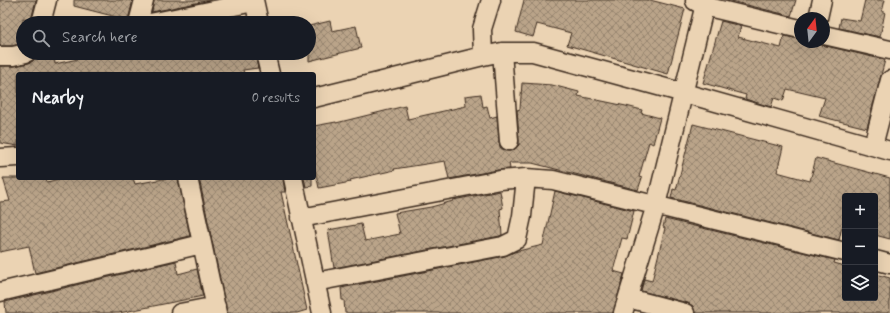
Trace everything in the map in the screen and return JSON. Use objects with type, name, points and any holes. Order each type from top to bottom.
[{"type":"street","points":[[43,16],[47,0]]},
{"type":"street","points":[[140,16],[144,0]]},
{"type":"street","points":[[483,56],[482,30],[491,0]]},
{"type":"street","points":[[819,12],[822,0]]},
{"type":"street","points":[[183,16],[254,1],[257,16]]},
{"type":"street","points":[[685,313],[625,305],[656,205],[684,93],[701,2],[794,27]]},
{"type":"street","points":[[830,36],[890,50]]},
{"type":"street","points":[[502,52],[509,141]]},
{"type":"street","points":[[316,98],[502,52],[533,52],[882,149],[890,80]]},
{"type":"street","points":[[0,56],[16,55]]},
{"type":"street","points":[[267,60],[270,72]]},
{"type":"street","points":[[0,158],[16,157]]},
{"type":"street","points":[[315,282],[502,246],[517,239],[522,216],[526,178]]},
{"type":"street","points":[[301,218],[500,180],[526,178],[553,180],[842,251]]},
{"type":"street","points":[[180,313],[217,309],[188,180]]},
{"type":"street","points":[[293,180],[322,313]]},
{"type":"street","points":[[0,292],[202,244]]},
{"type":"street","points":[[878,261],[890,264]]},
{"type":"building","points":[[0,0],[36,0],[32,16],[16,16],[16,45],[0,46]]},
{"type":"building","points":[[74,0],[133,0],[129,16],[113,16],[74,6]]},
{"type":"building","points":[[154,0],[211,0],[152,12]]},
{"type":"building","points":[[524,0],[650,0],[685,9],[668,74],[567,45],[571,33],[537,24],[533,37],[516,32]]},
{"type":"building","points":[[727,0],[796,0],[791,16]]},
{"type":"building","points":[[865,0],[885,0],[882,12],[885,12],[880,37],[839,28],[841,18],[860,21]]},
{"type":"building","points":[[330,21],[332,31],[356,26],[361,48],[316,59],[316,24]]},
{"type":"building","points":[[721,21],[741,26],[738,37],[781,48],[784,36],[794,38],[794,48],[830,47],[885,60],[867,128],[819,116],[825,98],[787,89],[783,101],[774,98],[771,107],[745,99],[746,95],[703,83]]},
{"type":"building","points":[[34,60],[55,60],[55,64],[73,60],[256,60],[258,68],[243,70],[244,72],[16,72],[16,146],[0,143],[0,66],[15,66],[29,63]]},
{"type":"building","points":[[522,83],[552,85],[579,92],[578,96],[642,110],[641,113],[660,118],[653,144],[649,142],[639,177],[642,178],[638,190],[532,163],[509,163],[510,169],[449,179],[445,161],[394,169],[395,170],[350,180],[351,182],[319,188],[316,174],[316,126],[336,123],[405,106],[408,119],[466,106],[465,96],[481,94],[483,107],[487,106],[490,118],[497,116],[500,147],[505,151],[510,151],[519,145],[517,110],[520,109]]},
{"type":"building","points":[[693,124],[783,147],[777,172],[810,181],[816,158],[890,178],[890,239],[878,236],[878,193],[842,193],[842,227],[839,240],[671,198],[673,189],[676,190]]},
{"type":"building","points":[[3,178],[16,178],[16,180],[46,180],[47,182],[55,180],[134,180],[135,184],[158,180],[178,180],[190,236],[35,273],[29,246],[0,252],[0,202],[10,201]]},
{"type":"building","points":[[199,180],[283,180],[285,192],[281,192],[307,310],[297,313],[227,313]]},
{"type":"building","points":[[304,180],[312,180],[312,186],[306,187]]},
{"type":"building","points":[[500,191],[503,208],[500,209],[502,235],[500,236],[334,268],[328,230],[361,224],[365,241],[400,234],[395,213],[431,207],[453,200]]},
{"type":"building","points":[[555,191],[634,211],[627,239],[622,238],[613,271],[624,274],[613,313],[345,313],[341,288],[505,256],[514,252],[543,245]]},
{"type":"building","points":[[665,219],[835,260],[834,263],[842,265],[842,301],[878,301],[878,275],[890,278],[890,313],[695,313],[693,306],[688,303],[641,291],[644,279],[652,281],[665,228],[663,227]]},
{"type":"building","points":[[176,261],[178,274],[197,269],[203,296],[119,313],[6,313],[5,302]]}]
